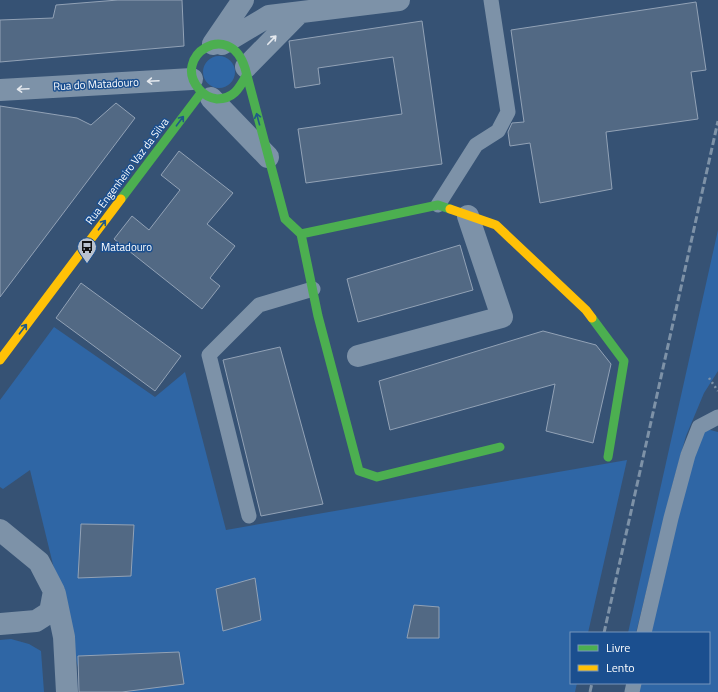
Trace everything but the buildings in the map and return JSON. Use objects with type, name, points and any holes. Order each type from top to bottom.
[{"type":"street","points":[[218,44],[244,0]]},
{"type":"street","points":[[268,157],[201,90],[191,70],[196,54],[207,46],[218,44],[268,8],[298,14],[399,0]]},
{"type":"street","points":[[201,90],[224,99],[234,94],[243,84],[246,71],[298,14]]},
{"type":"street","points":[[218,44],[237,51],[243,58],[285,220],[301,234],[312,289],[359,471],[377,477],[500,447]]},
{"type":"street","name":"Rua do Matadouro","points":[[0,90],[201,90]]},
{"type":"street","name":"Rua Engenheiro Vaz da Silva","points":[[0,360],[201,90]]},
{"type":"street","points":[[301,234],[438,205],[496,226],[586,310],[624,361],[608,457]]},
{"type":"street","points":[[358,356],[502,317],[468,216]]},
{"type":"street","points":[[0,530],[39,562],[54,591],[64,637],[67,692]]},
{"type":"street","points":[[0,624],[36,621],[50,612],[54,591]]},
{"type":"lane","points":[[438,205],[476,146],[498,131],[508,112],[491,0]]},
{"type":"lane","points":[[249,516],[209,355],[259,306],[312,289]]},
{"type":"lane","points":[[644,632],[669,525],[688,455],[699,428],[718,417]]},
{"type":"path","points":[[709,378],[718,391]]},
{"type":"shaded area","points":[[216,56],[222,56],[231,60],[235,72],[231,84],[222,88],[216,88],[207,84],[203,75],[203,69],[207,60]]},
{"type":"shaded area","points":[[718,230],[718,371],[704,393],[686,436],[672,486],[636,632],[628,632]]},
{"type":"shaded area","points":[[54,327],[155,397],[185,372],[226,530],[627,460],[588,632],[570,632],[570,684],[577,684],[575,692],[84,692],[30,470],[3,489],[0,487],[0,400]]},
{"type":"shaded area","points":[[699,427],[718,432],[718,692],[632,692],[634,684],[710,684],[710,632],[644,632]]},
{"type":"shaded area","points":[[11,639],[29,644],[41,651],[44,692],[0,692],[0,640]]},
{"type":"railway","points":[[604,632],[718,121]]},
{"type":"railway","points":[[590,692],[592,684]]},
{"type":"traffic: fast","points":[[246,76],[235,92],[223,99],[217,99],[207,96],[199,89],[192,77],[192,65],[197,55],[206,48],[216,44],[227,46],[237,53],[245,68],[285,219],[301,234],[438,205],[450,209]]},
{"type":"traffic: fast","points":[[121,199],[201,93]]},
{"type":"traffic: fast","points":[[301,234],[318,316],[359,471],[377,477],[500,447]]},
{"type":"traffic: fast","points":[[592,318],[624,361],[608,457]]},
{"type":"traffic: slow","points":[[0,360],[121,199]]},
{"type":"traffic: slow","points":[[450,209],[496,225],[586,310],[592,318]]},
{"type":"place","name":"Matadouro","points":[[87,264]]}]
